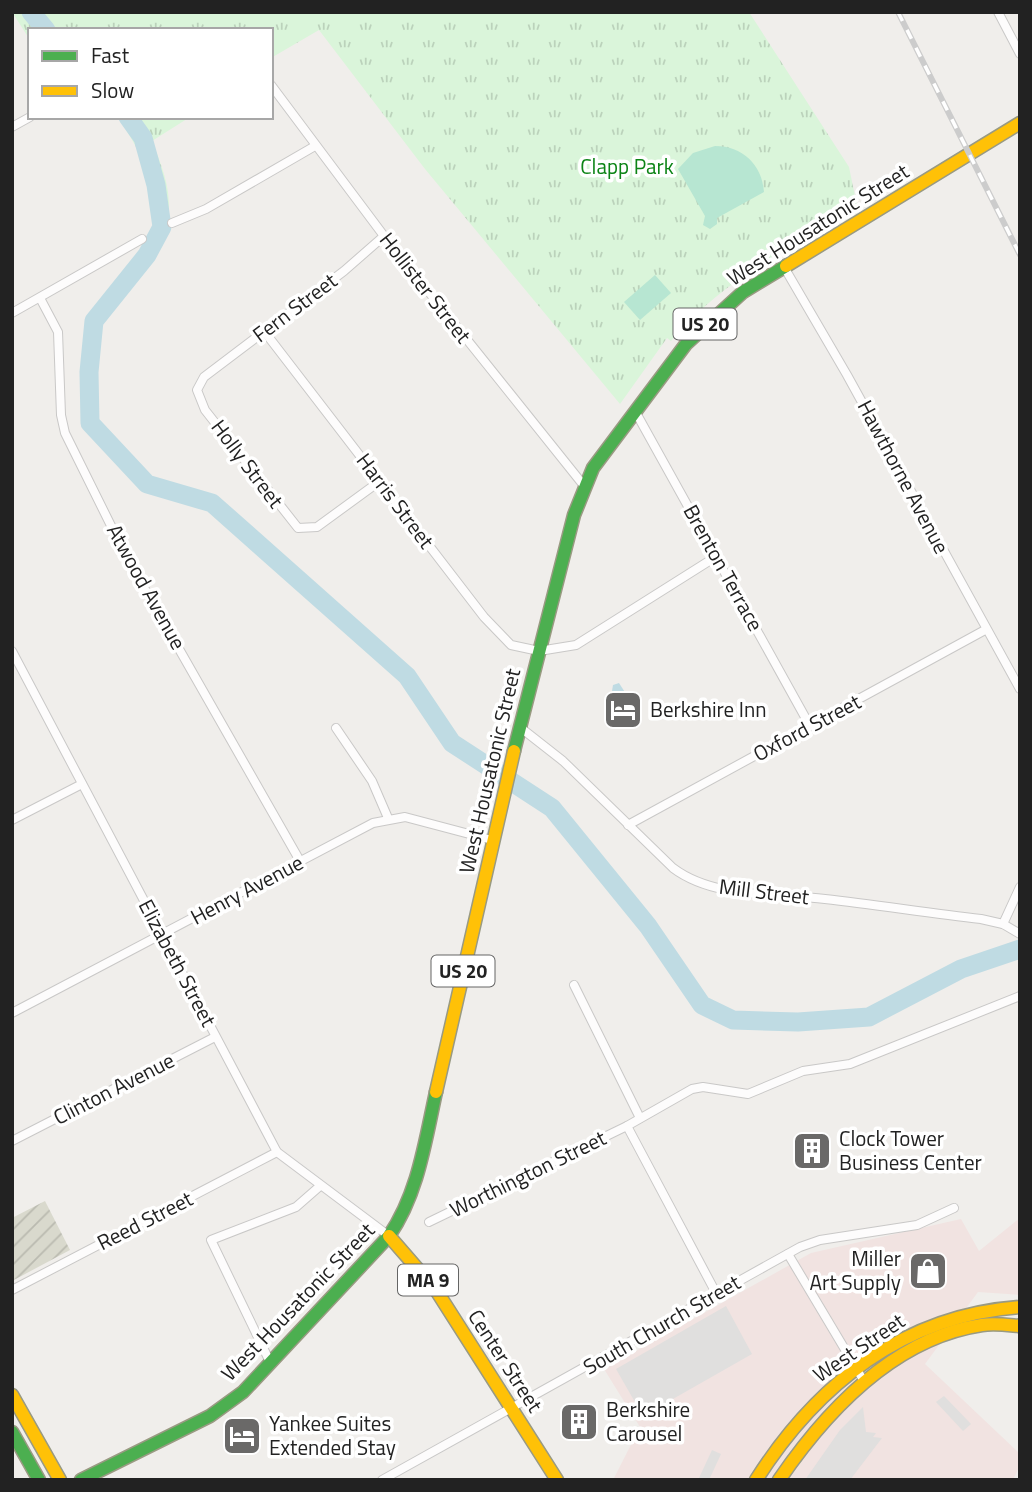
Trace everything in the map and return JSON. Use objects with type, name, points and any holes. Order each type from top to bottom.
[{"type":"main road","name":"West Housatonic Street","points":[[81,1480],[210,1416],[243,1392],[389,1236],[400,1220],[418,1174],[500,806],[574,515],[584,486],[598,461],[709,320],[743,292],[1020,123]]},
{"type":"main road","name":"Center Street","points":[[389,1236],[436,1290],[557,1480]]},
{"type":"main road","name":"West Street","points":[[756,1480],[780,1441],[805,1412],[856,1369],[943,1320],[985,1308],[1020,1307]]},
{"type":"main road","name":"West Street","points":[[779,1480],[819,1427],[865,1383],[893,1362],[941,1335],[983,1325],[1020,1326]]},
{"type":"main road","points":[[12,1395],[60,1480]]},
{"type":"main road","points":[[12,1432],[39,1480]]},
{"type":"street","points":[[998,12],[1020,54]]},
{"type":"street","name":"Hollister Street","points":[[273,88],[384,236],[584,486]]},
{"type":"street","points":[[12,127],[28,118]]},
{"type":"street","points":[[172,223],[205,209],[315,146]]},
{"type":"street","name":"Fern Street","points":[[204,377],[344,271],[384,236]]},
{"type":"street","points":[[12,313],[142,239]]},
{"type":"street","name":"Hawthorne Avenue","points":[[785,267],[848,375],[985,630],[1020,689]]},
{"type":"street","name":"Atwood Avenue","points":[[40,298],[58,332],[61,415],[65,433],[126,556],[300,862]]},
{"type":"street","name":"Harris Street","points":[[264,331],[500,638],[510,645],[539,651]]},
{"type":"street","name":"Holly Street","points":[[204,377],[197,390],[199,399],[298,528],[308,530],[320,524],[380,481]]},
{"type":"street","name":"Brenton Terrace","points":[[635,411],[810,726]]},
{"type":"street","points":[[539,651],[576,645],[717,556]]},
{"type":"street","name":"Oxford Street","points":[[628,825],[985,630]]},
{"type":"street","name":"Elizabeth Street","points":[[12,651],[277,1152],[389,1236]]},
{"type":"street","points":[[336,728],[372,781],[388,818],[405,817],[492,840]]},
{"type":"street","name":"Mill Street","points":[[521,728],[563,761],[682,875],[725,890],[827,899],[1003,924],[1019,933]]},
{"type":"street","points":[[12,820],[82,784]]},
{"type":"street","name":"Henry Avenue","points":[[12,1013],[388,818]]},
{"type":"street","points":[[1003,924],[1020,887]]},
{"type":"street","points":[[574,985],[640,1118]]},
{"type":"street","name":"Worthington Street","points":[[429,1222],[627,1126],[692,1089],[703,1087],[748,1094],[803,1071],[850,1064],[1020,996]]},
{"type":"street","name":"Clinton Avenue","points":[[12,1141],[215,1037]]},
{"type":"street","points":[[627,1126],[716,1293]]},
{"type":"street","name":"Reed Street","points":[[12,1290],[277,1152]]},
{"type":"street","points":[[271,1363],[211,1240],[296,1207],[320,1186]]},
{"type":"street","name":"South Church Street","points":[[382,1480],[788,1254],[820,1240],[917,1225],[954,1208]]},
{"type":"street","points":[[788,1254],[865,1383]]},
{"type":"shaded area","points":[[45,1201],[70,1250],[12,1281],[12,1218]]},
{"type":"shaded area","points":[[1020,1218],[1020,1295],[978,1292],[925,1364],[1020,1454],[1020,1465],[1013,1480],[613,1480],[640,1427],[604,1369],[811,1253],[961,1219],[979,1251]]},
{"type":"shaded area","points":[[726,1306],[752,1354],[643,1416],[616,1369]]},
{"type":"shaded area","points":[[944,1396],[971,1424],[963,1431],[936,1402]]},
{"type":"shaded area","points":[[863,1407],[866,1432],[876,1433],[873,1437],[882,1438],[850,1480],[805,1480],[840,1430]]},
{"type":"shaded area","points":[[712,1450],[721,1454],[709,1480],[701,1480],[699,1478]]},
{"type":"green space","name":"Clapp Park","points":[[12,12],[749,12],[849,167],[857,206],[758,266],[712,300],[671,341],[667,338],[620,404],[425,169],[319,30],[273,57],[273,28],[28,28],[28,37]]},
{"type":"green space","points":[[119,119],[187,119],[152,141],[162,166],[169,211],[152,220],[154,194],[146,166]]},
{"type":"green space","points":[[715,146],[734,149],[749,158],[759,173],[764,192],[717,218],[717,224],[710,229],[703,225],[705,216],[678,169],[693,153]]},
{"type":"green space","points":[[655,275],[671,293],[640,320],[624,302]]},
{"type":"water","points":[[619,683],[630,700],[627,709],[620,706],[612,691],[613,685]]},
{"type":"waterway","points":[[31,12],[44,28]]},
{"type":"waterway","points":[[129,119],[143,138],[156,185],[162,227],[147,255],[94,321],[89,372],[90,423],[147,484],[212,503],[407,676],[452,743],[552,808],[648,926],[702,1005],[733,1020],[798,1022],[869,1017],[961,969],[1020,949]]},
{"type":"railway","points":[[898,12],[1020,255]]},
{"type":"traffic: fast","points":[[514,751],[574,515],[593,468],[686,344],[743,292],[786,266]]},
{"type":"traffic: fast","points":[[81,1480],[210,1416],[243,1392],[389,1236],[414,1185],[436,1092]]},
{"type":"traffic: fast","points":[[12,1432],[39,1480]]},
{"type":"traffic: slow","points":[[786,266],[1020,123]]},
{"type":"traffic: slow","points":[[436,1092],[514,751]]},
{"type":"traffic: slow","points":[[389,1236],[436,1290],[557,1480]]},
{"type":"traffic: slow","points":[[756,1480],[780,1445],[807,1414],[836,1385],[867,1360],[938,1324],[978,1313],[1020,1307]]},
{"type":"traffic: slow","points":[[779,1480],[841,1404],[892,1361],[920,1345],[950,1333],[987,1324],[1020,1326]]},
{"type":"traffic: slow","points":[[12,1395],[60,1480]]},
{"type":"place","name":"Berkshire Inn","points":[[623,710]]},
{"type":"place","name":"Clock Tower Business Center","points":[[812,1151]]},
{"type":"place","name":"Miller Art Supply","points":[[928,1271]]},
{"type":"place","name":"Berkshire Carousel","points":[[579,1422]]},
{"type":"place","name":"Yankee Suites Extended Stay","points":[[242,1436]]}]
